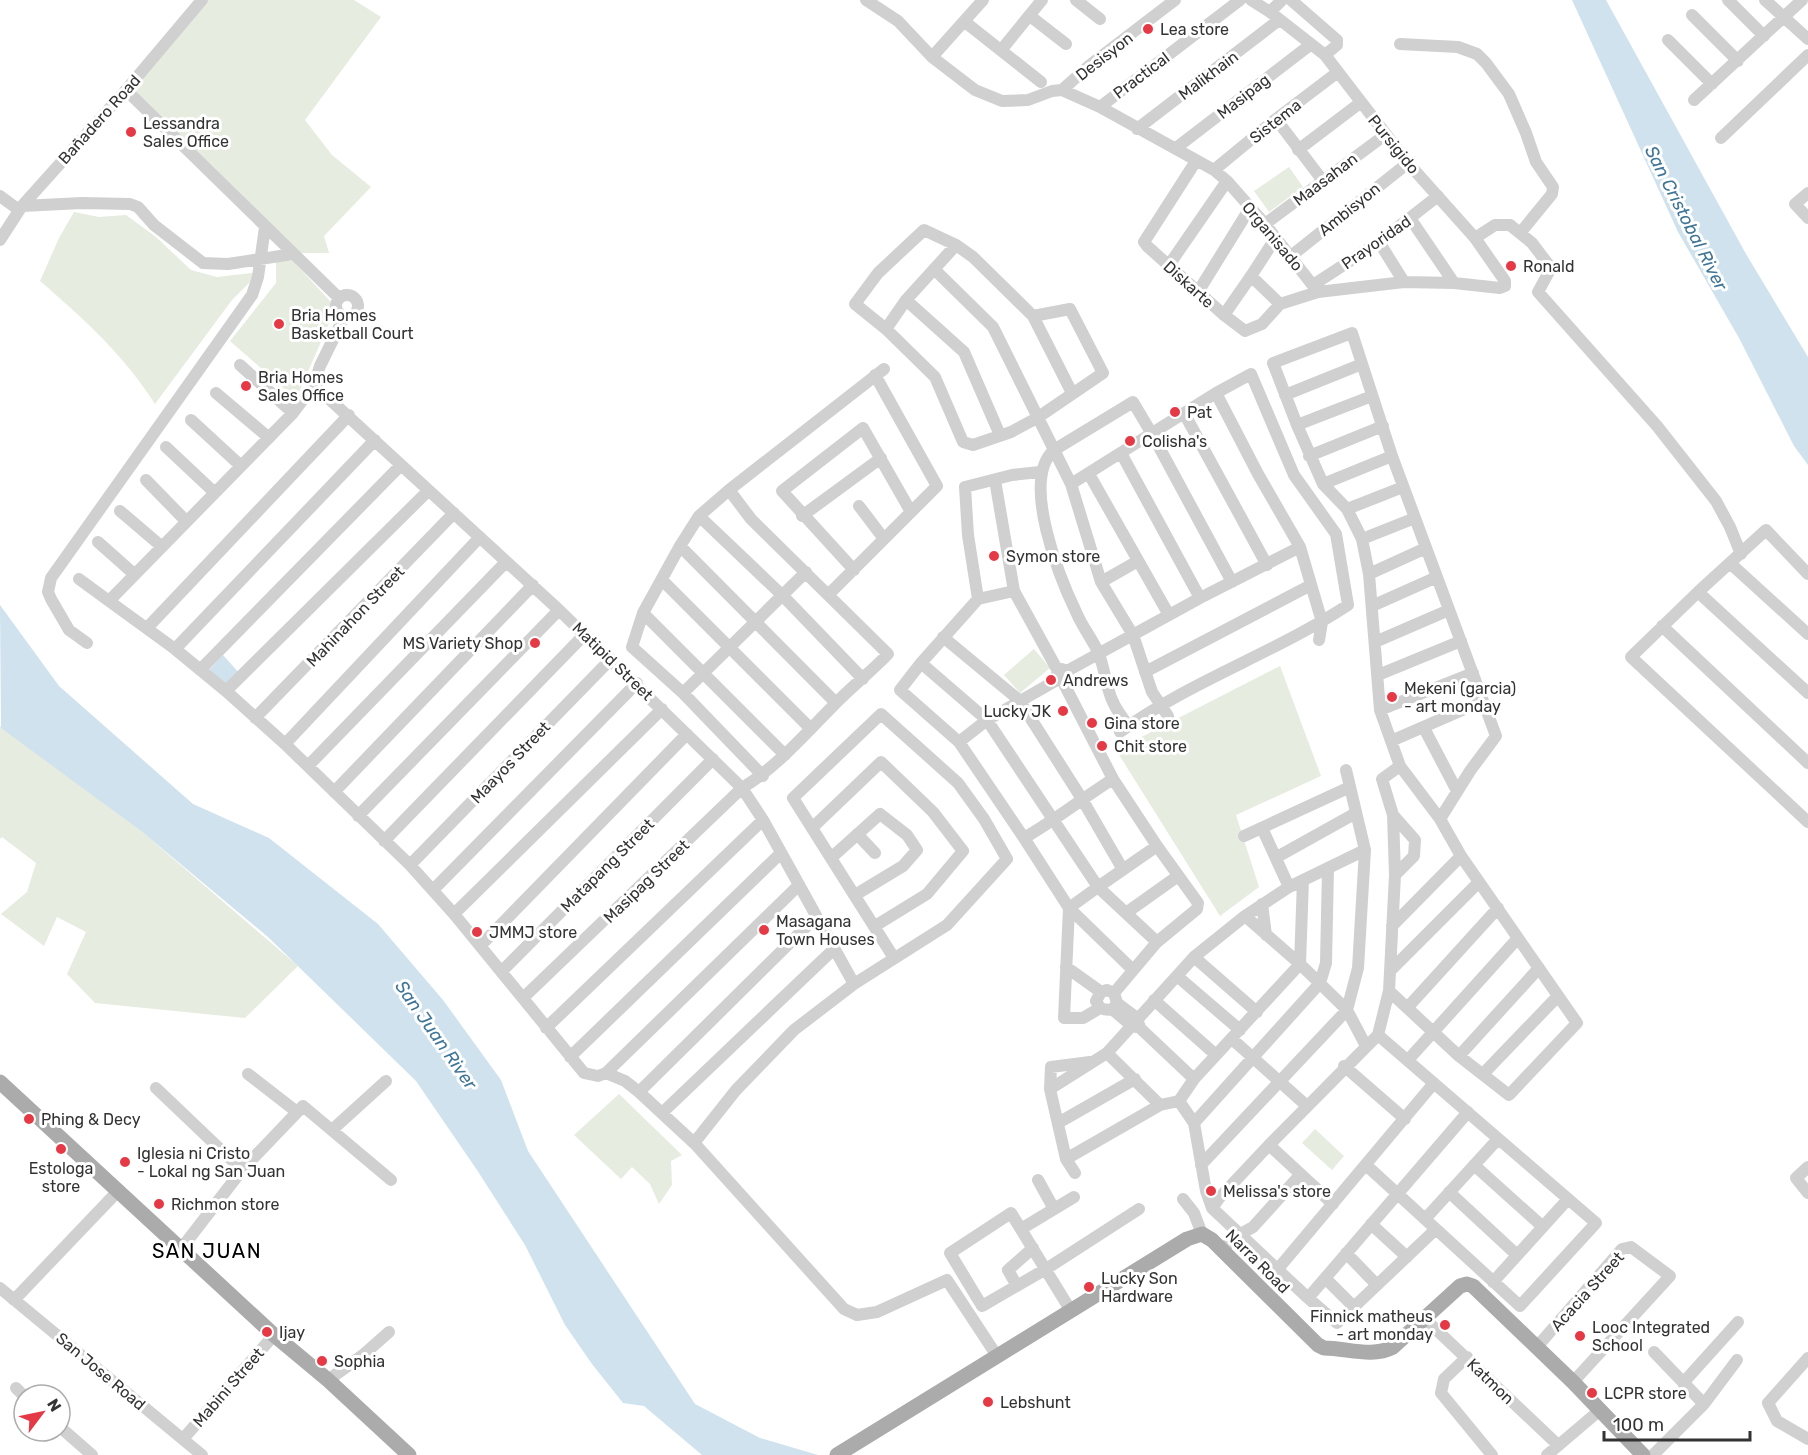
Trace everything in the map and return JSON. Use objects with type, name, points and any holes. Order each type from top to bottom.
[{"type":"main road","points":[[0,1082],[274,1335],[328,1380],[409,1455]]},
{"type":"main road","name":"Narra Road","points":[[837,1455],[1187,1239],[1202,1234],[1212,1240],[1318,1345],[1324,1348],[1380,1352],[1393,1347],[1460,1286],[1470,1284],[1573,1382],[1637,1453]]},
{"type":"street","name":"Bañadero Road","points":[[0,240],[20,208],[126,90],[202,0]]},
{"type":"street","points":[[866,0],[898,21],[932,57],[975,90],[1002,101],[1028,100],[1052,91],[1062,90]]},
{"type":"street","points":[[932,57],[983,0]]},
{"type":"street","points":[[1002,49],[1042,0]]},
{"type":"street","points":[[1076,0],[1100,19]]},
{"type":"street","name":"Desisyon","points":[[1062,90],[1090,64],[1175,0]]},
{"type":"street","name":"Practical","points":[[1100,107],[1240,0]]},
{"type":"street","points":[[1251,0],[1274,16]]},
{"type":"street","name":"Malikhain","points":[[1137,129],[1274,16],[1282,0]]},
{"type":"street","points":[[1291,0],[1337,40],[1337,45],[1325,56]]},
{"type":"street","points":[[1728,0],[1764,36]]},
{"type":"street","points":[[1765,0],[1808,39]]},
{"type":"street","points":[[1694,100],[1802,0]]},
{"type":"street","points":[[1692,15],[1738,61]]},
{"type":"street","points":[[1030,16],[1066,44]]},
{"type":"street","name":"Pursigido","points":[[1274,16],[1325,56],[1408,163],[1475,238],[1505,281],[1505,286],[1500,288],[1454,283]]},
{"type":"street","points":[[965,22],[1041,82]]},
{"type":"street","points":[[1668,40],[1712,84]]},
{"type":"street","points":[[1400,44],[1444,46],[1469,50],[1486,63],[1502,84],[1515,107],[1536,162],[1553,187],[1552,194],[1521,232]]},
{"type":"street","name":"Masipag","points":[[1176,148],[1310,45]]},
{"type":"street","points":[[1721,138],[1808,55]]},
{"type":"street","name":"Sistema","points":[[1214,170],[1338,72]]},
{"type":"street","points":[[126,90],[339,298]]},
{"type":"street","name":"Organisado","points":[[1062,90],[1100,107],[1214,170],[1227,181],[1265,224],[1316,289]]},
{"type":"street","points":[[1298,150],[1360,103]]},
{"type":"street","points":[[1276,119],[1323,181]]},
{"type":"street","name":"Maasahan","points":[[1265,224],[1385,135]]},
{"type":"street","name":"Diskarte","points":[[1196,161],[1145,238],[1144,242],[1147,246],[1197,292],[1245,331],[1262,324],[1280,304],[1316,289]]},
{"type":"street","name":"Ambisyon","points":[[1291,256],[1408,163]]},
{"type":"street","points":[[1169,265],[1227,181]]},
{"type":"street","points":[[1808,193],[1795,204],[1808,218]]},
{"type":"street","points":[[0,196],[20,208],[82,203],[130,204],[138,207],[154,225],[203,263],[228,264],[293,254]]},
{"type":"street","name":"Prayoridad","points":[[1316,289],[1438,196]]},
{"type":"street","points":[[1197,292],[1250,208]]},
{"type":"street","points":[[1410,218],[1454,283]]},
{"type":"street","points":[[1475,238],[1495,225],[1510,225],[1532,243],[1551,268],[1538,292],[1657,426],[1716,501],[1741,554]]},
{"type":"street","points":[[87,643],[69,630],[51,599],[48,592],[51,578],[252,294],[258,277],[265,227]]},
{"type":"street","points":[[1033,315],[1070,309],[1103,373],[1037,418],[1011,432],[973,445],[963,442],[935,377],[886,329],[855,304],[878,273],[924,230],[956,245],[973,257],[1033,315],[1072,393]]},
{"type":"street","points":[[1224,315],[1275,239]]},
{"type":"street","points":[[1379,242],[1404,282]]},
{"type":"street","points":[[886,329],[906,300],[956,245]]},
{"type":"street","points":[[934,269],[993,327],[1071,484],[1101,582],[1133,635],[1152,692],[1165,711]]},
{"type":"street","points":[[1251,276],[1280,304]]},
{"type":"street","points":[[1316,289],[1404,282],[1454,283]]},
{"type":"street","points":[[339,298],[349,295],[357,301],[358,308],[355,315],[344,317]]},
{"type":"street","points":[[339,298],[336,309],[344,317]]},
{"type":"street","points":[[906,300],[964,352],[1000,435]]},
{"type":"street","points":[[109,601],[293,413],[314,385],[320,366],[344,317]]},
{"type":"street","points":[[1389,991],[1459,1056],[1509,1095],[1577,1023],[1461,856],[1440,819],[1400,766],[1380,710],[1369,574],[1362,539],[1347,510],[1323,484],[1309,456],[1273,363],[1352,333],[1403,487],[1496,736],[1470,771],[1440,819]]},
{"type":"street","points":[[1285,395],[1362,364]]},
{"type":"street","points":[[240,365],[293,413]]},
{"type":"street","points":[[729,490],[751,519],[828,595],[937,486],[880,372],[729,490],[699,516],[680,546],[643,613],[632,647],[683,693],[762,776]]},
{"type":"street","points":[[1071,484],[1089,474],[1121,453],[1152,434],[1216,393],[1251,374],[1294,475],[1336,534],[1348,605],[1165,711],[1124,729],[1112,702],[1098,654],[1077,615],[1056,564],[1043,517],[1040,472],[1046,457],[1054,450],[1133,402],[1152,434],[1232,582]]},
{"type":"street","name":"Matipid Street","points":[[314,385],[533,585],[742,788],[763,820],[854,984]]},
{"type":"street","points":[[216,393],[268,437]]},
{"type":"street","points":[[1216,393],[1258,474],[1300,547],[1322,622],[1319,640]]},
{"type":"street","points":[[1297,425],[1372,396]]},
{"type":"street","points":[[1184,413],[1267,565]]},
{"type":"street","points":[[147,628],[349,416]]},
{"type":"street","points":[[191,420],[241,466]]},
{"type":"street","points":[[1309,456],[1383,426]]},
{"type":"street","points":[[854,570],[802,516],[782,491],[863,428],[911,512]]},
{"type":"street","points":[[175,649],[375,440]]},
{"type":"street","points":[[166,447],[215,492]]},
{"type":"street","points":[[1121,453],[1200,598]]},
{"type":"street","points":[[1323,484],[1392,456]]},
{"type":"street","points":[[802,516],[881,458]]},
{"type":"street","points":[[200,670],[402,465]]},
{"type":"street","points":[[978,599],[968,535],[964,487],[1012,475],[1040,472]]},
{"type":"street","points":[[1089,474],[1169,615]]},
{"type":"street","points":[[146,480],[186,521]]},
{"type":"street","points":[[994,480],[1014,591],[1061,676],[1113,779],[1199,906],[1157,942],[1132,970],[1111,1003],[1083,1018],[1064,1018],[1069,908]]},
{"type":"street","points":[[1347,510],[1403,487]]},
{"type":"street","points":[[226,691],[428,491]]},
{"type":"street","points":[[859,506],[884,539]]},
{"type":"street","points":[[120,511],[161,546]]},
{"type":"street","name":"Mahinahon Street","points":[[255,718],[454,513]]},
{"type":"street","points":[[699,516],[783,596],[863,679]]},
{"type":"street","points":[[1362,539],[1415,518]]},
{"type":"street","points":[[1808,574],[1766,530],[1631,657],[1808,822]]},
{"type":"street","points":[[285,744],[480,537]]},
{"type":"street","points":[[98,542],[135,574]]},
{"type":"street","points":[[680,546],[836,703]]},
{"type":"street","points":[[959,742],[987,720],[1098,654],[1300,547]]},
{"type":"street","points":[[1369,574],[1426,548]]},
{"type":"street","points":[[1101,582],[1138,561]]},
{"type":"street","points":[[308,766],[506,562]]},
{"type":"street","points":[[1731,564],[1808,634]]},
{"type":"street","points":[[683,693],[806,572]]},
{"type":"street","points":[[1372,606],[1437,577]]},
{"type":"street","points":[[79,579],[175,649],[226,691],[285,744],[410,865],[502,971],[584,1073],[598,1076],[606,1073],[799,885]]},
{"type":"street","points":[[662,580],[811,729]]},
{"type":"street","points":[[334,792],[533,585]]},
{"type":"street","points":[[1145,672],[1311,585]]},
{"type":"street","points":[[1014,591],[978,599],[900,690],[959,742],[1069,908],[1132,970]]},
{"type":"street","points":[[1698,592],[1808,693]]},
{"type":"street","name":"Masipag Street","points":[[523,998],[742,788],[762,776],[785,755],[888,654],[828,595]]},
{"type":"street","points":[[358,816],[559,610]]},
{"type":"street","points":[[1375,642],[1449,610]]},
{"type":"street","points":[[643,613],[785,755]]},
{"type":"street","points":[[1662,626],[1808,763]]},
{"type":"street","points":[[384,841],[585,634]]},
{"type":"street","points":[[944,638],[1019,700],[1082,799],[1122,868]]},
{"type":"street","points":[[1378,675],[1461,641]]},
{"type":"street","name":"Maayos Street","points":[[410,865],[611,659]]},
{"type":"street","points":[[921,663],[987,720],[1098,887],[1157,942]]},
{"type":"street","points":[[1380,710],[1473,673]]},
{"type":"street","points":[[433,890],[637,684]]},
{"type":"street","points":[[1391,741],[1483,701]]},
{"type":"street","points":[[454,914],[662,709]]},
{"type":"street","points":[[606,1073],[626,1081],[694,1143],[736,1090],[794,1030],[854,984],[947,925],[1007,859],[984,819],[958,783],[881,714],[793,798],[894,958]]},
{"type":"street","points":[[1424,728],[1457,791]]},
{"type":"street","points":[[480,946],[687,734]]},
{"type":"street","name":"Matapang Street","points":[[502,971],[713,759]]},
{"type":"street","points":[[812,828],[881,762],[933,812],[963,851],[927,894],[875,926]]},
{"type":"street","points":[[1212,1208],[1344,1066],[1378,1035],[1389,991],[1395,875],[1393,815],[1382,779],[1400,766]]},
{"type":"street","points":[[1201,1165],[1347,1010],[1358,968],[1365,850],[1346,770]]},
{"type":"street","points":[[1024,838],[1113,779]]},
{"type":"street","points":[[1244,836],[1350,787]]},
{"type":"street","points":[[1276,857],[1356,813]]},
{"type":"street","points":[[831,858],[880,814],[907,835],[917,850],[903,866],[855,895]]},
{"type":"street","points":[[1393,815],[1415,840],[1414,856],[1395,875]]},
{"type":"street","points":[[546,1028],[763,820]]},
{"type":"street","points":[[1262,828],[1289,887]]},
{"type":"street","points":[[857,834],[875,853]]},
{"type":"street","points":[[1069,908],[1122,868],[1157,846]]},
{"type":"street","points":[[1050,1089],[1107,1053],[1136,1024],[1154,1000],[1194,957],[1245,916],[1289,887],[1365,850]]},
{"type":"street","points":[[570,1057],[781,853]]},
{"type":"street","points":[[1392,926],[1461,856]]},
{"type":"street","points":[[1194,1123],[1320,983],[1326,963],[1328,868]]},
{"type":"street","points":[[1126,913],[1178,876]]},
{"type":"street","points":[[1066,1159],[1160,1105],[1179,1101],[1194,1079],[1300,963],[1303,880]]},
{"type":"street","points":[[1390,972],[1479,882]]},
{"type":"street","points":[[1262,904],[1266,935]]},
{"type":"street","points":[[1408,1007],[1498,908]]},
{"type":"street","points":[[639,1092],[816,916]]},
{"type":"street","points":[[1245,916],[1300,963],[1347,1010],[1366,1046]]},
{"type":"street","points":[[1408,1060],[1518,938]]},
{"type":"street","points":[[662,1113],[834,949]]},
{"type":"street","points":[[1194,957],[1257,1012]]},
{"type":"street","points":[[1066,967],[1101,992],[1096,1001],[1111,1003],[1194,1079]]},
{"type":"street","points":[[1459,1056],[1539,968]]},
{"type":"street","points":[[1177,976],[1236,1035],[1254,1059],[1307,1106]]},
{"type":"street","points":[[1483,1074],[1558,996]]},
{"type":"street","points":[[1154,1000],[1216,1055]]},
{"type":"street","points":[[1366,1165],[1520,1306],[1596,1223],[1378,1035]]},
{"type":"street","points":[[1107,1053],[1160,1105]]},
{"type":"street","points":[[1075,1173],[1066,1159],[1050,1089],[1051,1067],[1094,1061]]},
{"type":"street","points":[[1344,1066],[1405,1119]]},
{"type":"street","points":[[248,1074],[297,1112]]},
{"type":"street","points":[[1058,1123],[1135,1079]]},
{"type":"street","points":[[332,1130],[386,1081]]},
{"type":"street","points":[[1277,1270],[1434,1083]]},
{"type":"street","points":[[156,1089],[242,1170]]},
{"type":"street","points":[[1179,1101],[1194,1123],[1206,1191],[1212,1208],[1337,1323],[1436,1229]]},
{"type":"street","points":[[181,1249],[242,1170],[303,1106],[391,1180]]},
{"type":"street","points":[[1308,1298],[1468,1112]]},
{"type":"street","points":[[1425,1219],[1498,1139]]},
{"type":"street","points":[[696,1145],[844,1309],[857,1315],[877,1312],[947,1280],[997,1356]]},
{"type":"street","points":[[1269,1145],[1333,1204]]},
{"type":"street","points":[[1474,1165],[1543,1227]]},
{"type":"street","points":[[1808,1167],[1796,1178],[1808,1193]]},
{"type":"street","points":[[1233,1263],[1244,1239],[1253,1227],[1300,1175]]},
{"type":"street","points":[[1038,1180],[1054,1209]]},
{"type":"street","points":[[15,1299],[118,1190]]},
{"type":"street","points":[[1449,1192],[1517,1255]]},
{"type":"street","points":[[1021,1229],[1074,1197]]},
{"type":"street","points":[[1183,1199],[1194,1213],[1202,1234]]},
{"type":"street","points":[[1493,1282],[1568,1199]]},
{"type":"street","points":[[1071,1311],[1046,1269],[1011,1213],[950,1253],[982,1306],[1046,1269],[1140,1209]]},
{"type":"street","points":[[1371,1224],[1407,1257]]},
{"type":"street","points":[[1221,1250],[1244,1239]]},
{"type":"street","points":[[1017,1286],[1008,1270],[1033,1248]]},
{"type":"street","name":"Acacia Street","points":[[1536,1348],[1622,1249],[1630,1248],[1670,1276],[1573,1382]]},
{"type":"street","points":[[1346,1253],[1377,1285]]},
{"type":"street","points":[[1326,1279],[1354,1307]]},
{"type":"street","name":"San Jose Road","points":[[0,1287],[202,1455]]},
{"type":"street","name":"Katmon","points":[[1424,1318],[1558,1445]]},
{"type":"street","points":[[1683,1383],[1738,1322]]},
{"type":"street","points":[[328,1380],[363,1355],[389,1332]]},
{"type":"street","name":"Mabini Street","points":[[183,1439],[274,1335]]},
{"type":"street","points":[[1654,1352],[1704,1404]]},
{"type":"street","points":[[1467,1357],[1444,1379],[1441,1393],[1492,1455]]},
{"type":"street","points":[[1808,1358],[1768,1403],[1777,1421],[1808,1439]]},
{"type":"street","points":[[1653,1455],[1704,1404],[1737,1360]]},
{"type":"street","points":[[1547,1455],[1600,1410]]},
{"type":"street","points":[[72,1438],[92,1455]]},
{"type":"shaded area","points":[[205,0],[354,0],[381,17],[305,120],[332,155],[371,187],[324,236],[329,253],[301,253],[130,86]]},
{"type":"shaded area","points":[[1289,167],[1303,187],[1269,212],[1254,191]]},
{"type":"shaded area","points":[[74,212],[99,217],[126,215],[156,237],[191,270],[217,277],[260,272],[232,300],[155,404],[116,353],[87,323],[40,281],[59,238]]},
{"type":"shaded area","points":[[276,261],[293,261],[330,301],[334,312],[296,399],[230,341],[276,283]]},
{"type":"shaded area","points":[[1034,649],[1050,668],[1020,693],[1004,675]]},
{"type":"shaded area","points":[[1280,666],[1321,776],[1236,815],[1259,887],[1220,916],[1116,750]]},
{"type":"shaded area","points":[[0,726],[141,831],[298,966],[245,1018],[95,1003],[67,974],[86,932],[57,917],[44,946],[1,914],[27,892],[36,863],[2,837],[0,839]]},
{"type":"shaded area","points":[[619,1094],[682,1155],[671,1161],[672,1185],[659,1204],[650,1184],[632,1167],[621,1179],[574,1135]]},
{"type":"shaded area","points":[[1315,1129],[1344,1156],[1332,1170],[1302,1143]]},
{"type":"water","name":"San Cristobal River","points":[[1572,0],[1606,0],[1746,254],[1808,357],[1808,465],[1794,446],[1739,338],[1678,232]]},
{"type":"water","name":"San Juan River","points":[[0,605],[59,686],[193,804],[269,838],[378,924],[443,1000],[501,1080],[528,1151],[695,1404],[760,1438],[818,1455],[702,1455],[644,1406],[623,1403],[565,1325],[525,1245],[416,1081],[268,937],[141,831],[1,728]]},
{"type":"water","points":[[223,655],[240,674],[228,688],[209,670]]},
{"type":"place","name":"Lea store","points":[[1148,29]]},
{"type":"place","name":"Lessandra Sales Office","points":[[131,132]]},
{"type":"place","name":"Ronald","points":[[1511,266]]},
{"type":"place","name":"Bria Homes Basketball Court","points":[[279,324]]},
{"type":"place","name":"Bria Homes Sales Office","points":[[246,386]]},
{"type":"place","name":"Pat","points":[[1175,412]]},
{"type":"place","name":"Colisha's","points":[[1130,441]]},
{"type":"place","name":"Symon store","points":[[994,556]]},
{"type":"place","name":"MS Variety Shop","points":[[535,643]]},
{"type":"place","name":"Andrews","points":[[1051,680]]},
{"type":"place","name":"Mekeni (garcia) - art monday","points":[[1392,697]]},
{"type":"place","name":"Lucky JK","points":[[1063,711]]},
{"type":"place","name":"Gina store","points":[[1092,723]]},
{"type":"place","name":"Chit store","points":[[1102,746]]},
{"type":"place","name":"Masagana Town Houses","points":[[764,930]]},
{"type":"place","name":"JMMJ store","points":[[477,932]]},
{"type":"place","name":"Phing & Decy","points":[[29,1119]]},
{"type":"place","name":"Estologa store","points":[[61,1149]]},
{"type":"place","name":"Iglesia ni Cristo - Lokal ng San Juan","points":[[125,1162]]},
{"type":"place","name":"Melissa's store","points":[[1211,1191]]},
{"type":"place","name":"Richmon store","points":[[159,1204]]},
{"type":"place","name":"Lucky Son Hardware","points":[[1089,1287]]},
{"type":"place","name":"Finnick matheus - art monday","points":[[1445,1325]]},
{"type":"place","name":"Ijay","points":[[267,1332]]},
{"type":"place","name":"Looc Integrated School","points":[[1580,1336]]},
{"type":"place","name":"Sophia","points":[[322,1361]]},
{"type":"place","name":"LCPR store","points":[[1592,1393]]},
{"type":"place","name":"Lebshunt","points":[[988,1402]]},
{"type":"district","name":"SAN JUAN","points":[[207,1251]]}]
